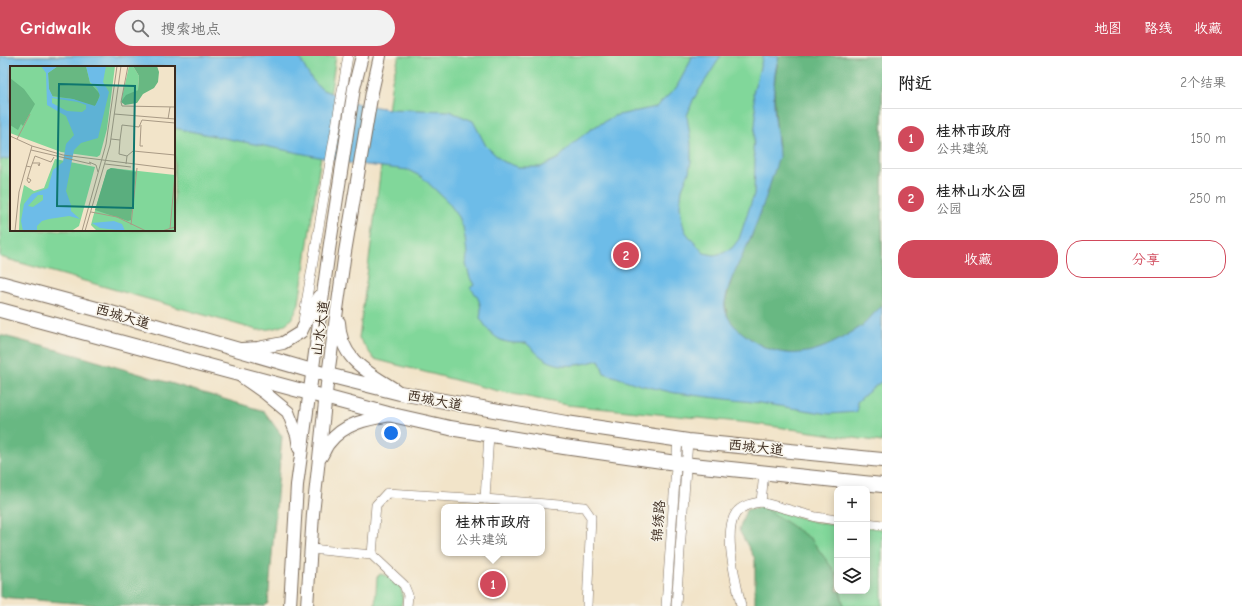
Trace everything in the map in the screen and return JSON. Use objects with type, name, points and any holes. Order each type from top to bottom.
[{"type":"highway","name":"西城大道","points":[[0,283],[104,311],[312,371],[400,393],[566,423],[683,440],[882,460]]},
{"type":"highway","name":"西城大道","points":[[0,310],[392,415],[450,428],[564,447],[681,464],[882,485]]},
{"type":"main road","name":"山水大道","points":[[290,606],[297,485],[300,460],[324,281],[354,88],[362,56]]},
{"type":"main road","name":"山水大道","points":[[307,606],[313,514],[328,375],[345,252],[369,107],[380,56]]},
{"type":"main road","points":[[237,349],[258,348],[283,343],[301,332],[324,281]]},
{"type":"main road","points":[[338,301],[339,327],[347,351],[356,363],[400,393]]},
{"type":"main road","points":[[236,373],[265,392],[288,412],[297,436],[300,460]]},
{"type":"main road","points":[[319,461],[329,443],[346,427],[369,419],[392,415]]},
{"type":"street","points":[[301,332],[348,56]]},
{"type":"street","points":[[485,499],[489,434]]},
{"type":"street","name":"锦绣路","points":[[666,606],[683,440]]},
{"type":"street","name":"锦绣路","points":[[676,606],[681,464]]},
{"type":"street","points":[[761,502],[764,473]]},
{"type":"street","points":[[372,555],[376,506],[387,493],[584,507],[591,517],[587,606]]},
{"type":"street","points":[[741,606],[730,545],[732,520],[739,510],[746,505],[761,502],[816,517],[834,520]]},
{"type":"street","points":[[870,523],[882,525]]},
{"type":"street","points":[[311,549],[372,555],[404,585],[408,595],[407,606]]},
{"type":"green space","points":[[0,56],[336,56],[299,303],[293,317],[284,325],[272,329],[257,330],[0,257]]},
{"type":"green space","points":[[399,56],[882,56],[882,442],[749,423],[567,405],[498,391],[374,359],[359,338],[392,80]]},
{"type":"green space","points":[[779,56],[882,56],[882,306],[862,326],[833,344],[815,351],[799,354],[782,353],[753,342],[740,332],[728,318],[725,303],[734,271],[751,238],[779,146],[774,90]]},
{"type":"green space","points":[[0,335],[76,355],[264,411],[282,436],[268,603],[265,606],[109,606],[0,597]]},
{"type":"green space","points":[[762,506],[808,520],[834,525],[834,571]]},
{"type":"green space","points":[[762,506],[811,539],[834,571],[834,594],[841,594],[844,606],[755,606],[755,559],[739,530],[746,510]]},
{"type":"green space","points":[[870,527],[882,529],[882,606],[844,606],[841,594],[870,594]]},
{"type":"green space","points":[[380,574],[387,576],[397,583],[401,589],[401,606],[375,606],[377,577]]},
{"type":"water","points":[[0,56],[299,56],[312,79],[323,90],[359,104],[389,109],[449,111],[473,121],[486,146],[502,161],[518,167],[541,167],[559,158],[573,143],[591,129],[614,116],[656,107],[676,88],[692,56],[721,56],[693,100],[687,116],[691,143],[691,161],[689,172],[682,189],[680,206],[685,231],[704,253],[714,255],[723,253],[732,248],[739,239],[754,194],[755,160],[753,150],[756,115],[753,93],[763,56],[779,56],[775,73],[774,108],[779,157],[755,227],[729,285],[725,302],[727,316],[737,328],[757,343],[770,349],[795,353],[808,352],[834,342],[865,323],[882,306],[882,381],[857,402],[857,412],[829,414],[760,403],[675,393],[640,385],[604,373],[599,360],[571,365],[557,364],[550,362],[541,356],[526,343],[510,342],[498,339],[489,331],[480,318],[481,309],[479,301],[470,288],[474,285],[470,278],[466,264],[467,255],[465,238],[459,217],[448,202],[422,177],[408,170],[349,163],[175,128],[175,66],[10,66],[10,158],[0,160]]},
{"type":"place","name":"桂林山水公园","points":[[626,255]]},
{"type":"place","name":"桂林市政府","points":[[493,584]]}]
